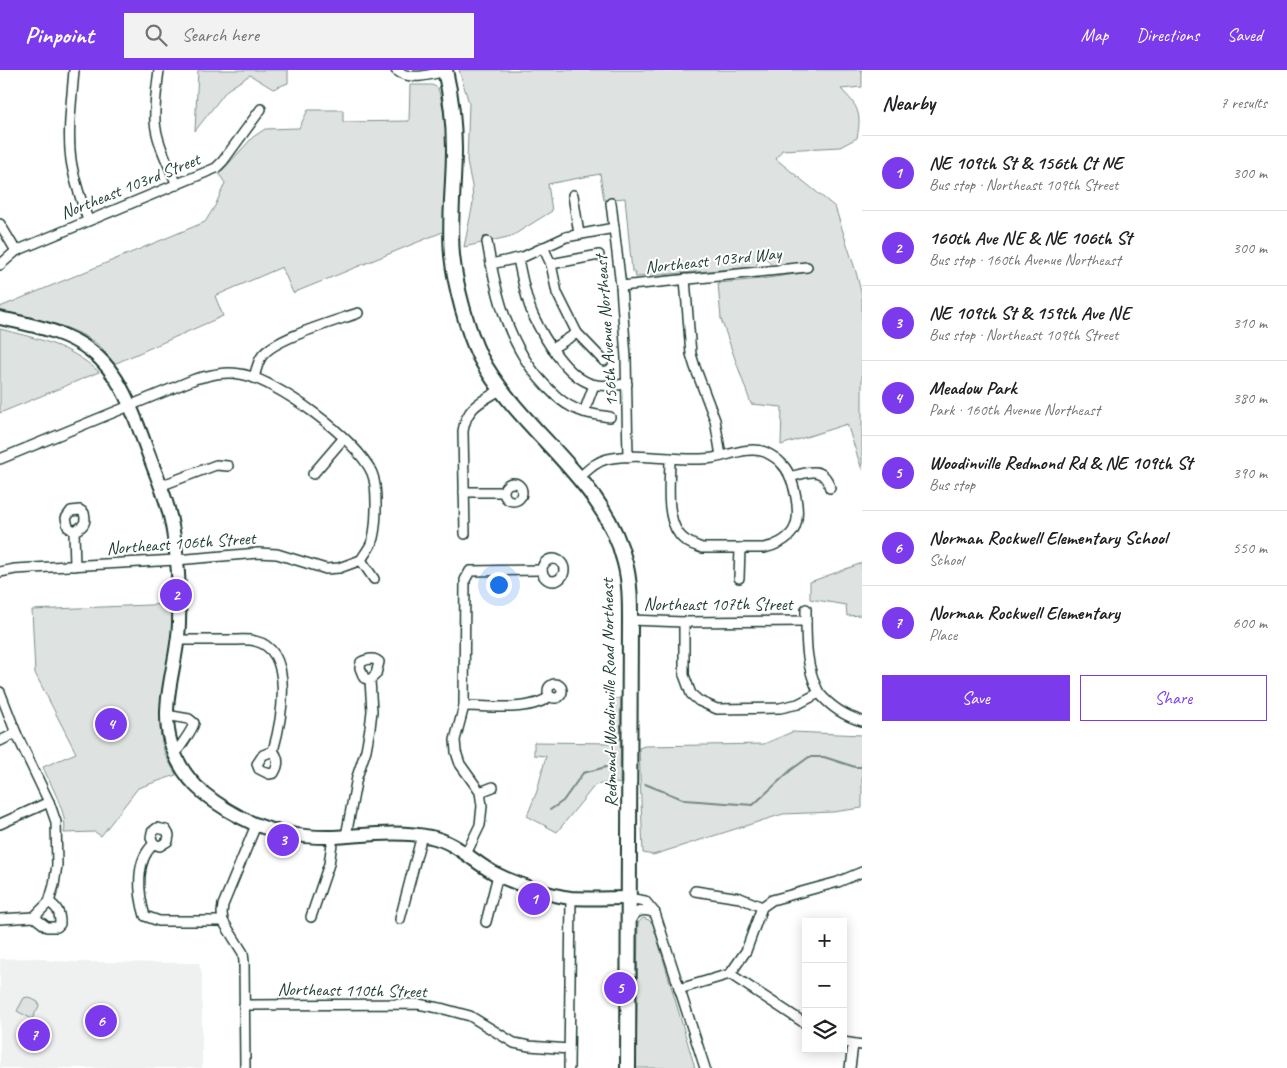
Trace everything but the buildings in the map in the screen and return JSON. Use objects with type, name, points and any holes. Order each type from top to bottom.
[{"type":"main road","name":"Redmond-Woodinville Road Northeast","points":[[445,70],[454,129],[452,255],[472,339],[500,390],[579,478],[604,511],[617,537],[630,590],[628,1068]]},
{"type":"street","points":[[74,70],[70,136],[71,159],[77,190],[88,220]]},
{"type":"street","points":[[159,70],[155,102],[155,122],[160,145],[177,185]]},
{"type":"street","points":[[396,70],[399,73],[414,76],[428,76],[445,70]]},
{"type":"street","name":"Northeast 103rd Street","points":[[0,265],[16,251],[216,168],[224,161],[261,109]]},
{"type":"street","points":[[573,195],[578,234]]},
{"type":"street","name":"156th Avenue Northeast","points":[[611,204],[622,286],[627,384],[628,457]]},
{"type":"street","points":[[0,224],[16,251]]},
{"type":"street","points":[[491,264],[518,258],[566,236],[614,228]]},
{"type":"street","points":[[487,242],[500,304],[507,325],[523,357],[535,374],[559,400],[584,412],[610,418]]},
{"type":"street","points":[[543,247],[551,264],[557,293],[577,333],[604,361]]},
{"type":"street","points":[[551,264],[599,255]]},
{"type":"street","points":[[518,258],[532,314],[552,348],[574,374],[594,385],[627,384]]},
{"type":"street","name":"Northeast 103rd Way","points":[[622,286],[807,267]]},
{"type":"street","points":[[685,280],[691,354],[715,420],[721,456]]},
{"type":"street","points":[[254,378],[261,357],[269,348],[282,341],[358,313]]},
{"type":"street","points":[[0,318],[51,331],[74,340],[90,350],[103,362],[114,377],[129,405],[168,507],[173,530],[179,601],[178,640],[166,715],[175,755],[184,774],[194,785],[240,818],[256,824],[300,835],[340,836],[400,832],[422,835],[445,841],[498,875],[550,894],[571,898],[628,898],[646,901],[655,913],[705,1068]]},
{"type":"street","points":[[552,348],[577,333]]},
{"type":"street","points":[[0,460],[195,379],[223,372],[242,374],[254,378],[308,408],[329,424],[363,459],[372,472],[375,483],[375,529],[370,545],[360,560],[374,579]]},
{"type":"street","points":[[584,412],[594,385]]},
{"type":"street","points":[[465,534],[463,431],[467,414],[474,407],[500,390]]},
{"type":"street","points":[[313,474],[344,439]]},
{"type":"street","points":[[579,478],[596,463],[614,458],[628,457],[670,458],[703,459],[752,450],[764,452],[774,456],[782,463],[790,477],[797,505],[797,516],[793,531],[784,540],[773,546],[758,548],[702,548],[693,545],[679,535],[672,520],[670,458]]},
{"type":"street","points":[[160,486],[216,465],[228,466]]},
{"type":"street","points":[[790,477],[808,472],[818,472],[827,479],[830,488]]},
{"type":"street","points":[[464,492],[503,492]]},
{"type":"street","points":[[74,531],[74,566]]},
{"type":"street","points":[[740,548],[740,578]]},
{"type":"street","name":"Northeast 106th Street","points":[[0,572],[15,569],[267,554],[277,554],[326,569],[339,568],[360,560]]},
{"type":"street","points":[[466,854],[480,825],[482,806],[480,792],[460,764],[455,740],[464,706],[464,584],[470,571],[542,570]]},
{"type":"street","points":[[806,608],[807,655],[810,672],[819,693],[830,705],[845,715],[862,721]]},
{"type":"street","name":"Northeast 107th Street","points":[[630,620],[684,622],[806,621]]},
{"type":"street","points":[[684,622],[684,675],[687,685],[695,698],[709,706],[717,709],[780,708],[798,704],[819,693]]},
{"type":"street","points":[[178,640],[254,640],[266,645],[274,653],[281,671],[283,691],[281,718],[273,751]]},
{"type":"street","points":[[311,917],[340,836],[366,750],[372,711],[370,680]]},
{"type":"street","points":[[0,692],[16,732],[49,802],[56,822],[57,838],[54,885],[49,902],[34,916],[0,919]]},
{"type":"street","points":[[464,706],[525,706],[544,702],[550,696]]},
{"type":"street","points":[[166,715],[194,722],[194,726],[182,741],[175,755]]},
{"type":"street","points":[[0,741],[16,732]]},
{"type":"street","points":[[480,792],[493,787]]},
{"type":"street","points":[[0,824],[49,802]]},
{"type":"street","points":[[245,1068],[243,953],[223,921],[222,913],[223,905],[256,824]]},
{"type":"street","points":[[400,919],[422,835]]},
{"type":"street","points":[[154,844],[148,849],[140,870],[141,904],[145,916],[159,921],[223,921]]},
{"type":"street","points":[[679,989],[730,974],[746,951],[762,907],[772,900],[838,882],[862,872]]},
{"type":"street","points":[[486,922],[498,875]]},
{"type":"street","points":[[695,891],[740,898],[762,907]]},
{"type":"street","points":[[569,1068],[571,898]]},
{"type":"street","points":[[34,916],[48,927],[57,927],[60,924],[60,914],[56,907],[49,902]]},
{"type":"street","points":[[628,924],[640,910],[655,913]]},
{"type":"street","points":[[730,974],[802,1021]]},
{"type":"street","name":"Northeast 110th Street","points":[[244,1005],[418,1004],[470,1016],[514,1043],[529,1046],[569,1048]]},
{"type":"street","points":[[850,1068],[857,1045]]},
{"type":"shaded area","points":[[198,70],[288,70],[288,83],[273,89],[250,75],[227,90],[195,131]]},
{"type":"shaded area","points":[[459,70],[862,70],[862,87],[841,89],[855,105],[859,116],[857,138],[840,147],[782,150],[776,159],[835,207],[856,272],[862,296],[862,470],[847,424],[781,445],[782,407],[751,404],[721,319],[718,283],[803,273],[805,265],[772,266],[766,258],[758,259],[755,267],[636,277],[634,271],[632,271],[625,198],[604,200],[600,174],[548,184],[552,211],[512,236],[464,247],[473,203],[467,162],[469,103]]},
{"type":"shaded area","points":[[410,85],[432,85],[438,88],[447,141],[445,231],[293,293],[282,267],[215,296],[223,316],[114,364],[102,348],[79,333],[53,323],[0,311],[0,307],[205,222],[215,206],[225,183],[219,174],[253,137],[265,129],[299,128],[308,110],[343,110],[343,122],[409,121]]},
{"type":"shaded area","points":[[0,329],[64,349],[76,355],[99,372],[0,413]]},
{"type":"shaded area","points":[[862,563],[862,615],[847,616],[846,605],[810,599],[810,582]]},
{"type":"shaded area","points":[[172,604],[170,642],[160,718],[165,754],[176,775],[138,788],[101,836],[95,832],[64,833],[64,817],[43,767],[76,753],[35,673],[32,610]]},
{"type":"shaded area","points":[[621,697],[620,784],[612,782],[595,785],[557,832],[527,816],[537,791],[546,756],[534,755],[534,742],[614,743],[614,700]]},
{"type":"shaded area","points":[[792,732],[862,735],[862,808],[833,812],[783,814],[653,855],[643,853],[639,748],[645,746],[764,744]]},
{"type":"shaded area","points":[[643,918],[653,924],[695,1068],[636,1068],[638,923]]},
{"type":"shaded area","points":[[40,958],[51,961],[81,962],[199,963],[202,974],[202,1068],[0,1068],[0,959]]},
{"type":"shaded area","points":[[28,997],[38,1002],[39,1006],[32,1019],[17,1011],[24,998]]},
{"type":"waterway","points":[[645,784],[685,800],[753,805],[791,770],[809,757],[824,757],[855,767],[862,767]]},
{"type":"waterway","points":[[550,810],[563,801],[583,773],[606,767]]},
{"type":"place","name":"160th Ave NE & NE 106th St","points":[[176,595]]},
{"type":"place","name":"Meadow Park","points":[[111,724]]},
{"type":"place","name":"NE 109th St & 159th Ave NE","points":[[283,840]]},
{"type":"place","name":"NE 109th St & 156th Ct NE","points":[[534,899]]},
{"type":"place","name":"Woodinville Redmond Rd & NE 109th St","points":[[620,988]]},
{"type":"place","name":"Norman Rockwell Elementary School","points":[[101,1021]]},
{"type":"place","name":"Norman Rockwell Elementary","points":[[34,1035]]}]
